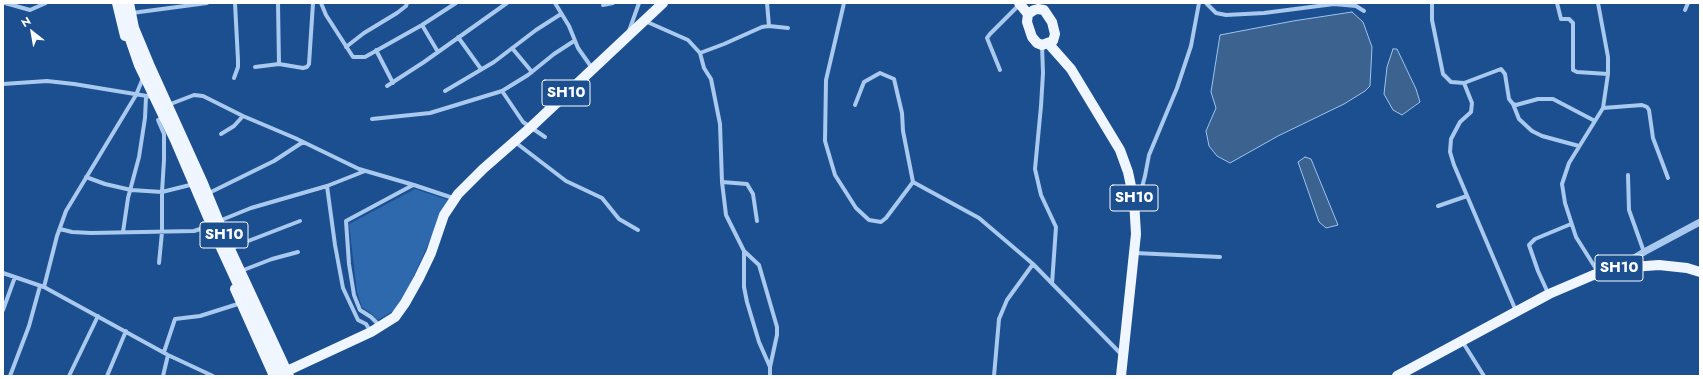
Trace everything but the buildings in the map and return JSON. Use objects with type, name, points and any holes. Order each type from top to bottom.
[{"type":"main road","points":[[117,3],[130,52],[148,97],[161,119],[229,277],[274,376]]},
{"type":"main road","points":[[123,3],[129,36],[139,65],[175,140],[222,250],[284,375]]},
{"type":"main road","name":"SH10","points":[[130,3],[131,14],[137,36],[202,181],[230,250],[254,300],[284,375],[371,332],[395,317],[405,303],[431,253],[444,215],[456,196],[531,128],[592,68],[663,3]]},
{"type":"main road","points":[[1020,3],[1028,14],[1034,10],[1044,10],[1054,28],[1055,34],[1053,41],[1045,44]]},
{"type":"main road","name":"SH10","points":[[1028,14],[1027,22],[1032,37],[1037,43],[1045,44],[1071,69],[1120,150],[1128,172],[1134,200],[1136,234],[1122,355],[1121,376]]},
{"type":"main road","name":"SH10","points":[[1397,376],[1530,304],[1598,273],[1619,268],[1660,266],[1686,268],[1700,272]]},
{"type":"street","points":[[5,3],[30,10],[46,3]]},
{"type":"street","points":[[119,15],[207,3]]},
{"type":"street","points":[[234,78],[238,68],[235,3]]},
{"type":"street","points":[[278,3],[279,64]]},
{"type":"street","points":[[255,67],[279,64],[302,68],[307,67],[309,64],[313,3]]},
{"type":"street","points":[[322,3],[326,15],[353,57],[365,57],[422,25],[456,3]]},
{"type":"street","points":[[346,47],[364,33],[397,13],[406,6],[407,3]]},
{"type":"street","points":[[387,86],[507,3]]},
{"type":"street","points":[[555,3],[569,26],[574,40],[592,68]]},
{"type":"street","points":[[603,5],[613,3]]},
{"type":"street","points":[[625,37],[639,3]]},
{"type":"street","points":[[767,3],[769,26]]},
{"type":"street","points":[[844,3],[826,80],[825,141],[835,175],[856,208],[869,220],[882,222],[913,182],[903,131],[902,113],[894,79],[880,73],[864,82],[855,106]]},
{"type":"street","points":[[1000,70],[987,38],[1020,3]]},
{"type":"street","points":[[1134,200],[1141,191],[1149,155],[1177,88],[1191,46],[1199,3]]},
{"type":"street","points":[[1206,3],[1216,13],[1226,14],[1264,13],[1297,8],[1346,4],[1356,6],[1364,11]]},
{"type":"street","points":[[1297,8],[1300,3]]},
{"type":"street","points":[[1432,3],[1432,20],[1443,74],[1451,82],[1464,83],[1501,69],[1505,74],[1509,98],[1519,119],[1532,131],[1542,136],[1579,146]]},
{"type":"street","points":[[1557,3],[1561,20],[1571,20],[1573,24],[1573,70],[1577,72],[1608,74]]},
{"type":"street","points":[[1598,3],[1608,57],[1608,74],[1603,108],[1569,163],[1562,184],[1565,203],[1576,237],[1598,273]]},
{"type":"street","points":[[1685,10],[1688,3]]},
{"type":"street","points":[[445,92],[481,70],[546,23],[561,14]]},
{"type":"street","points":[[643,20],[688,40],[700,53],[704,68],[711,79],[720,124],[722,182],[726,215],[744,251],[759,265],[777,327],[777,335],[770,367],[770,376]]},
{"type":"street","points":[[422,25],[438,52]]},
{"type":"street","points":[[700,53],[736,40],[762,27],[769,26],[788,28]]},
{"type":"street","points":[[458,38],[481,70]]},
{"type":"street","points":[[372,119],[430,113],[502,91],[532,72],[574,40]]},
{"type":"street","points":[[1045,44],[1035,169],[1041,195],[1056,227],[1052,284]]},
{"type":"street","points":[[512,48],[532,72]]},
{"type":"street","points":[[376,50],[393,83]]},
{"type":"street","points":[[10,376],[29,326],[66,211],[136,95],[149,64]]},
{"type":"street","points":[[3,84],[47,81],[74,84],[148,97],[167,105],[198,95],[203,96],[243,116],[365,171],[456,196]]},
{"type":"street","points":[[1464,83],[1472,103],[1472,109],[1460,122],[1450,139],[1450,152],[1467,196],[1517,312]]},
{"type":"street","points":[[502,91],[523,122],[545,137]]},
{"type":"street","points":[[123,232],[128,198],[139,157],[148,97]]},
{"type":"street","points":[[1513,104],[1516,105],[1538,99],[1553,99],[1595,121]]},
{"type":"street","points":[[158,263],[162,232],[164,134],[158,120],[161,119],[167,105]]},
{"type":"street","points":[[1603,108],[1642,105],[1650,110],[1653,138],[1668,178]]},
{"type":"street","points":[[221,134],[234,126],[243,116]]},
{"type":"street","points":[[196,198],[274,161],[303,142]]},
{"type":"street","points":[[514,142],[566,181],[602,198],[619,219],[638,230]]},
{"type":"street","points":[[60,229],[92,234],[194,231],[208,228],[218,222],[251,208],[327,186],[365,171]]},
{"type":"street","points":[[1628,175],[1629,210],[1644,252]]},
{"type":"street","points":[[86,177],[131,190],[162,192],[190,186],[202,181]]},
{"type":"street","points":[[722,182],[747,184],[753,194],[757,221]]},
{"type":"street","points":[[913,182],[979,218],[1034,264],[1122,355]]},
{"type":"street","points":[[381,326],[360,310],[354,295],[349,264],[346,221],[414,185]]},
{"type":"street","points":[[327,186],[335,245],[343,288],[358,320],[366,324],[371,332]]},
{"type":"street","points":[[1438,206],[1467,196]]},
{"type":"street","points":[[219,254],[230,250],[243,242],[300,221]]},
{"type":"street","points":[[1619,268],[1644,252],[1700,222]]},
{"type":"street","points":[[1546,296],[1529,245],[1535,239],[1571,224]]},
{"type":"street","points":[[744,251],[744,286],[747,302],[759,342],[770,367]]},
{"type":"street","points":[[229,277],[272,259],[298,252]]},
{"type":"street","points":[[1133,253],[1220,257]]},
{"type":"street","points":[[994,376],[999,319],[1007,300],[1034,264]]},
{"type":"street","points":[[3,273],[42,286],[166,353],[213,376]]},
{"type":"street","points":[[3,310],[15,277]]},
{"type":"street","points":[[163,376],[166,353],[175,319],[200,316],[254,300]]},
{"type":"street","points":[[70,376],[98,316]]},
{"type":"street","points":[[107,376],[126,331]]},
{"type":"street","points":[[1462,341],[1484,376]]},
{"type":"shaded area","points":[[1352,12],[1363,22],[1372,47],[1370,86],[1365,91],[1344,104],[1278,136],[1230,163],[1217,156],[1209,146],[1206,131],[1216,108],[1211,92],[1220,35],[1293,21]]},
{"type":"shaded area","points":[[1393,49],[1397,49],[1416,89],[1420,102],[1402,115],[1393,110],[1384,94],[1387,67]]},
{"type":"shaded area","points":[[1305,157],[1311,159],[1338,225],[1326,228],[1319,222],[1298,162]]},
{"type":"shaded area","points":[[415,189],[448,200],[400,307],[378,320],[362,307],[357,292],[349,224]]}]
